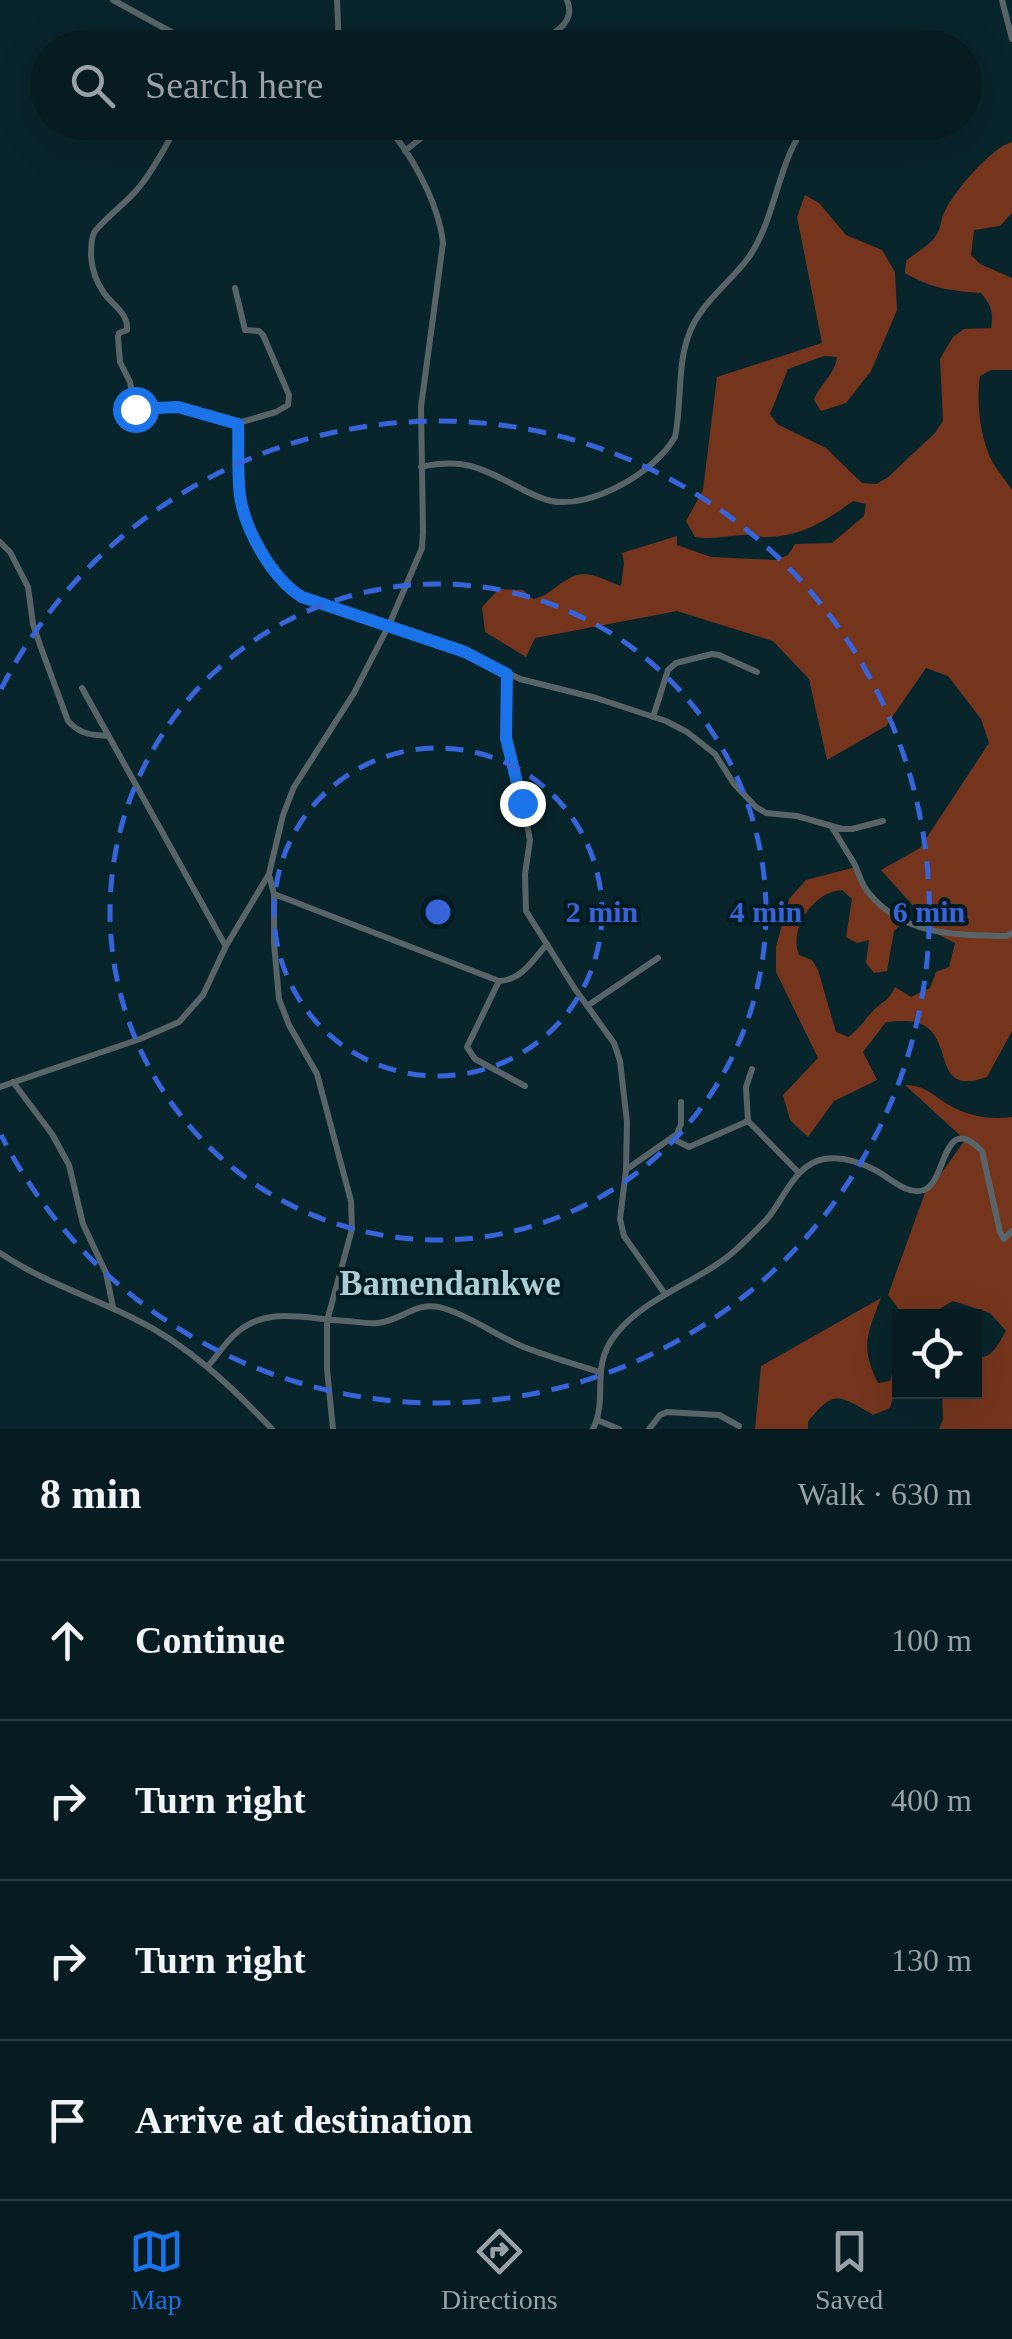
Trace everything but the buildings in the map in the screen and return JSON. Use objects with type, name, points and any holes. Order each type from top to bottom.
[{"type":"street","points":[[113,0],[167,30]]},
{"type":"street","points":[[336,0],[338,30]]},
{"type":"street","points":[[556,30],[569,19],[567,0]]},
{"type":"street","points":[[1002,0],[1012,39]]},
{"type":"street","points":[[168,140],[132,196],[92,234],[92,268],[105,296],[122,310],[128,325],[118,337],[120,362],[130,382],[135,409],[178,407],[238,424],[288,405],[266,340],[259,332],[243,326],[235,288]]},
{"type":"street","points":[[0,1087],[178,1022],[203,995],[226,946],[269,874],[294,787],[354,693],[422,548],[421,407],[443,242],[437,215],[397,140]]},
{"type":"street","points":[[406,151],[419,140]]},
{"type":"street","points":[[421,467],[470,464],[553,502],[595,496],[645,471],[674,437],[686,345],[693,324],[757,243],[796,140]]},
{"type":"street","points":[[238,424],[240,497],[249,526],[273,571],[302,597],[465,652],[507,674],[596,698],[687,732],[715,754],[734,784],[761,811],[852,830],[883,821]]},
{"type":"street","points":[[0,542],[10,552],[28,586],[36,635],[68,720],[85,734],[109,736]]},
{"type":"street","points":[[653,717],[668,670],[676,663],[712,654],[757,672]]},
{"type":"street","points":[[507,674],[506,738],[530,840],[525,904],[529,916],[618,1051],[627,1122],[622,1228],[665,1294]]},
{"type":"street","points":[[82,688],[226,946]]},
{"type":"street","points":[[832,828],[864,888],[888,913],[904,922],[953,934],[1012,934]]},
{"type":"street","points":[[269,874],[274,894],[279,999],[289,1026],[317,1074],[351,1202],[352,1228],[327,1321],[333,1429]]},
{"type":"street","points":[[274,894],[499,981],[520,974],[548,944]]},
{"type":"street","points":[[587,1006],[658,958]]},
{"type":"street","points":[[499,981],[467,1047],[474,1059],[525,1086]]},
{"type":"street","points":[[752,1069],[745,1093],[748,1121],[799,1174]]},
{"type":"street","points":[[13,1082],[70,1165],[83,1224],[106,1273],[113,1308]]},
{"type":"street","points":[[626,1170],[672,1138],[680,1128],[681,1102]]},
{"type":"street","points":[[672,1138],[688,1147],[748,1121]]},
{"type":"street","points":[[593,1429],[600,1406],[599,1372],[605,1350],[616,1333],[665,1294],[722,1262],[767,1218],[799,1174],[816,1161],[842,1158],[874,1169],[904,1187],[926,1190],[934,1182],[948,1146],[962,1140],[974,1142],[982,1152],[1000,1232],[1004,1239],[1012,1231]]},
{"type":"street","points":[[0,1253],[163,1334],[208,1366],[272,1429]]},
{"type":"street","points":[[208,1366],[233,1336],[260,1318],[299,1316],[376,1324],[428,1305],[445,1308],[537,1352],[599,1372]]},
{"type":"street","points":[[649,1429],[666,1412],[719,1415],[739,1426]]},
{"type":"street","points":[[597,1420],[619,1429]]},
{"type":"shaded area","points":[[1012,142],[1012,213],[1000,226],[974,230],[971,255],[980,264],[1012,278],[1012,370],[991,370],[980,376],[979,398],[982,432],[989,453],[1012,490],[1012,1031],[987,1077],[970,1081],[951,1074],[934,1034],[925,1026],[911,1021],[886,1022],[863,1052],[877,1080],[834,1101],[808,1137],[790,1120],[783,1095],[818,1058],[776,972],[776,947],[789,899],[806,880],[856,867],[864,888],[904,922],[894,931],[887,971],[874,973],[866,963],[869,940],[857,943],[846,937],[852,899],[842,890],[822,897],[806,913],[797,934],[799,955],[812,960],[818,970],[836,1032],[848,1037],[852,1034],[895,987],[911,997],[930,988],[936,972],[949,967],[955,943],[927,929],[915,908],[881,870],[920,848],[989,743],[981,719],[948,676],[926,668],[886,726],[827,760],[809,679],[773,641],[677,611],[535,638],[526,657],[485,632],[482,607],[499,589],[523,590],[533,599],[576,575],[597,577],[621,586],[622,553],[677,536],[677,545],[711,557],[776,560],[788,555],[795,544],[832,543],[864,516],[866,504],[853,501],[823,521],[790,534],[695,537],[686,521],[703,490],[717,377],[822,343],[797,217],[805,195],[819,203],[846,235],[882,250],[895,272],[897,310],[871,371],[846,403],[821,411],[814,400],[837,357],[824,356],[788,369],[770,414],[777,424],[826,448],[862,483],[876,484],[887,478],[943,421],[940,359],[953,337],[964,329],[991,328],[992,323],[991,309],[981,293],[923,282],[905,273],[906,261],[934,238],[950,202],[974,171]]},
{"type":"shaded area","points":[[905,1085],[923,1089],[971,1114],[1012,1117],[1012,1429],[939,1429],[942,1399],[982,1399],[982,1357],[990,1354],[1006,1331],[990,1313],[953,1301],[941,1309],[899,1309],[888,1295],[926,1190],[965,1140]]},
{"type":"shaded area","points":[[881,1298],[869,1331],[867,1350],[878,1383],[890,1381],[892,1374],[890,1408],[873,1415],[844,1400],[831,1400],[808,1422],[808,1429],[755,1429],[761,1366]]},
{"type":"district","name":"Bamendankwe","points":[[450,1283]]},
{"type":"route","points":[[135,409],[178,407],[238,424],[244,512],[273,571],[294,592],[465,652],[507,674],[506,738],[522,803]]}]
